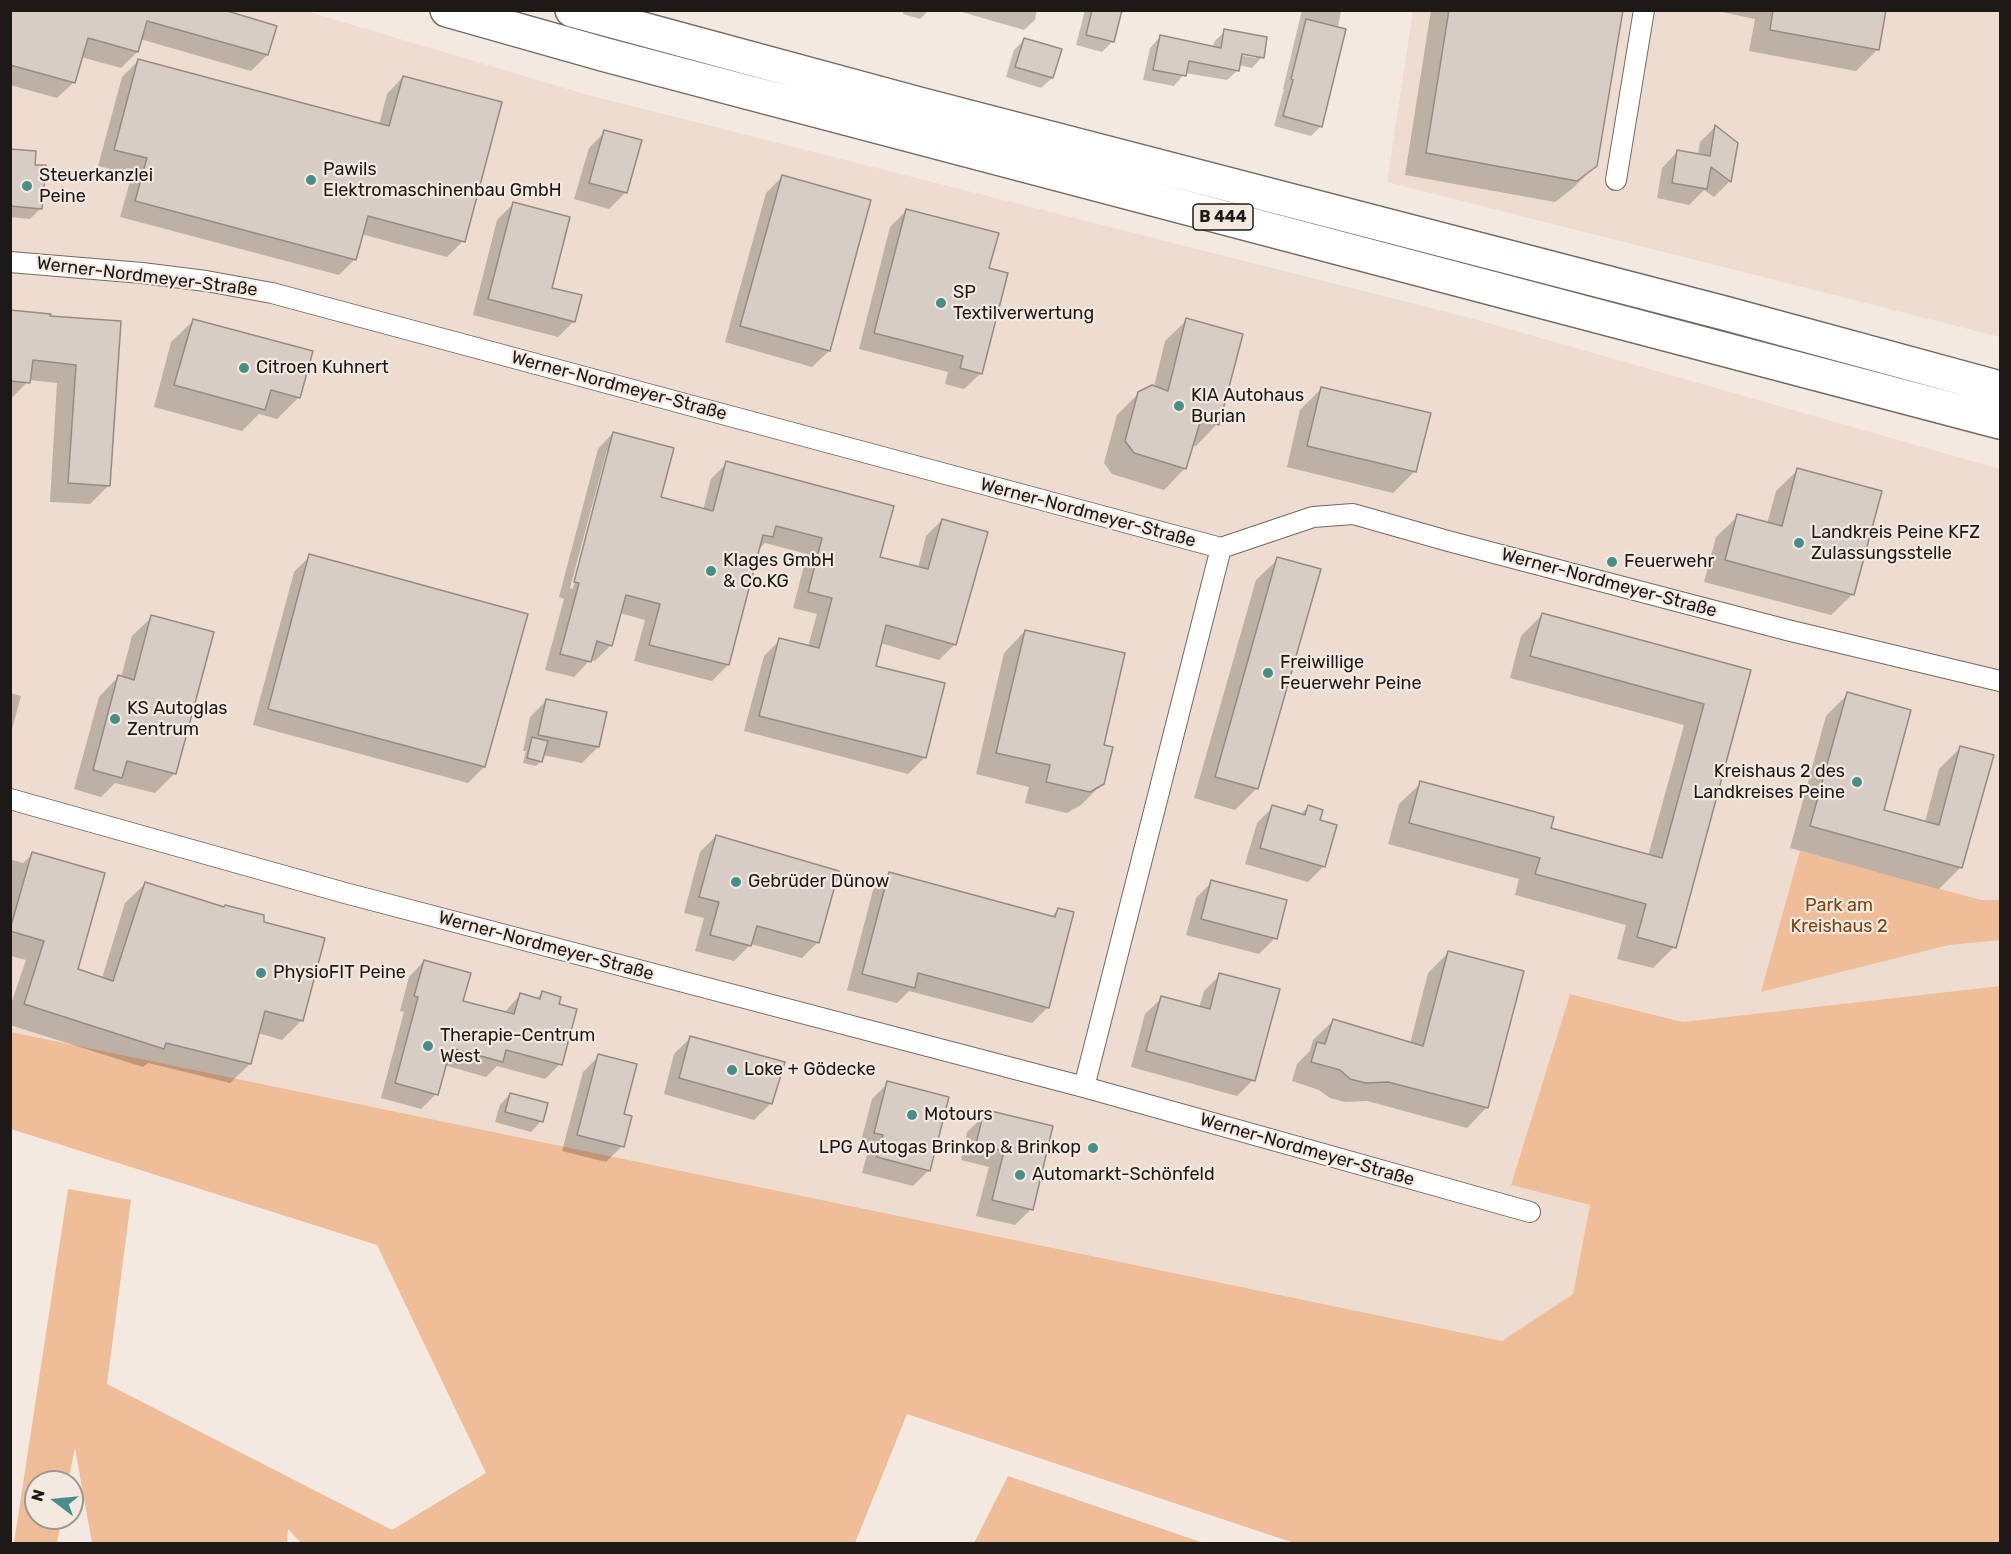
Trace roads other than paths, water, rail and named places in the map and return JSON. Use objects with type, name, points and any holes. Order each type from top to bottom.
[{"type":"highway","name":"B 444","points":[[447,10],[641,64],[2001,422]]},
{"type":"highway","name":"B 444","points":[[572,10],[919,104],[1713,310],[2001,388]]},
{"type":"street","points":[[1616,180],[1644,10]]},
{"type":"street","name":"Werner-Nordmeyer-Straße","points":[[10,262],[153,274],[272,292],[1221,548],[1312,517],[1353,514],[1787,630],[2001,681]]},
{"type":"street","name":"Werner-Nordmeyer-Straße","points":[[1084,1087],[1221,548]]},
{"type":"street","name":"Werner-Nordmeyer-Straße","points":[[10,799],[345,893],[1084,1087],[1530,1212]]},
{"type":"place","name":"Pawils Elektromaschinenbau GmbH","points":[[311,180]]},
{"type":"place","name":"Steuerkanzlei Peine","points":[[27,186]]},
{"type":"place","name":"SP Textilverwertung","points":[[941,303]]},
{"type":"place","name":"Citroen Kuhnert","points":[[244,368]]},
{"type":"place","name":"KIA Autohaus Burian","points":[[1179,406]]},
{"type":"place","name":"Landkreis Peine KFZ Zulassungsstelle","points":[[1799,543]]},
{"type":"place","name":"Feuerwehr","points":[[1612,562]]},
{"type":"place","name":"Klages GmbH & Co.KG","points":[[711,571]]},
{"type":"place","name":"Freiwillige Feuerwehr Peine","points":[[1268,673]]},
{"type":"place","name":"KS Autoglas Zentrum","points":[[115,719]]},
{"type":"place","name":"Kreishaus 2 des Landkreises Peine","points":[[1857,782]]},
{"type":"place","name":"Gebrüder Dünow","points":[[736,882]]},
{"type":"place","name":"PhysioFIT Peine","points":[[261,973]]},
{"type":"place","name":"Therapie-Centrum West","points":[[428,1046]]},
{"type":"place","name":"Loke + Gödecke","points":[[732,1070]]},
{"type":"place","name":"Motours","points":[[912,1115]]},
{"type":"place","name":"LPG Autogas Brinkop & Brinkop","points":[[1093,1148]]},
{"type":"place","name":"Automarkt-Schönfeld","points":[[1020,1175]]},
{"type":"park label","name":"Park am Kreishaus 2","points":[[1839,916]]}]
